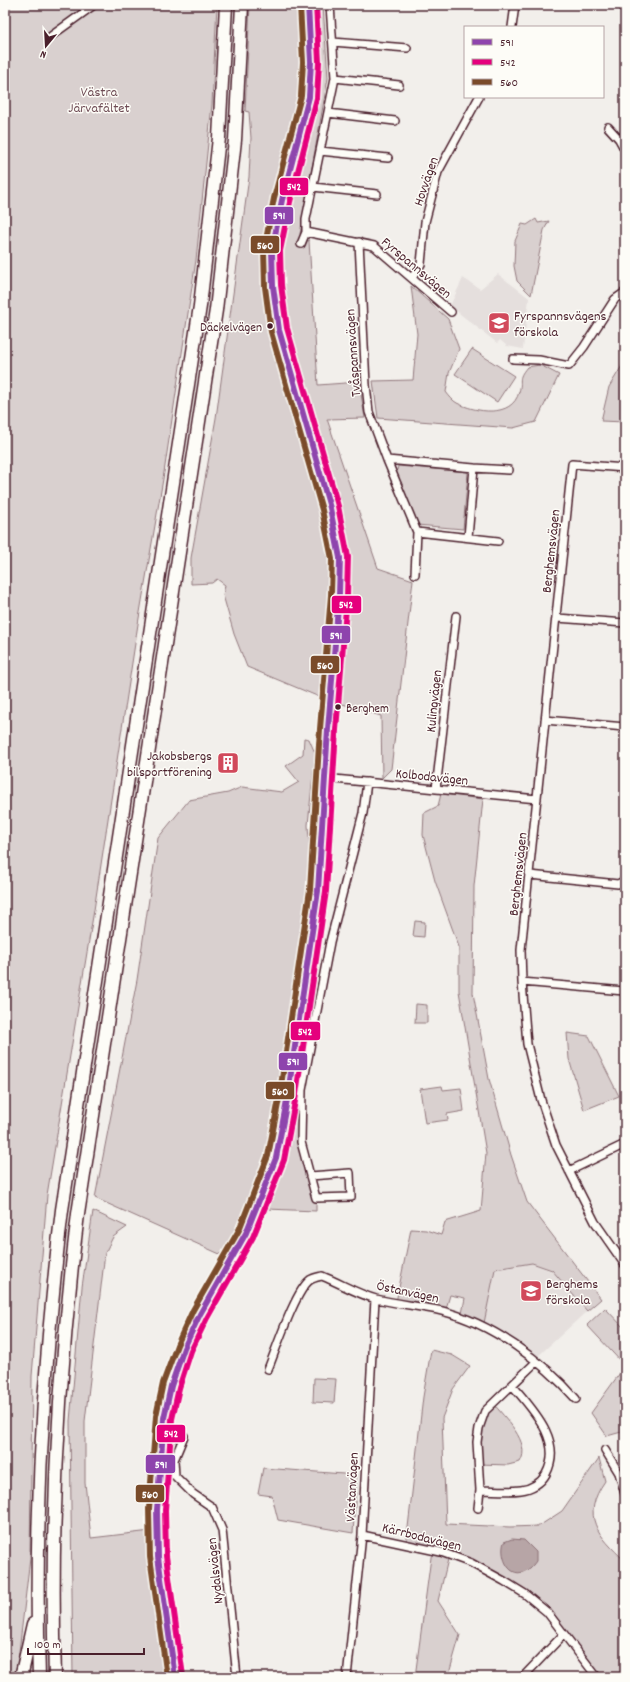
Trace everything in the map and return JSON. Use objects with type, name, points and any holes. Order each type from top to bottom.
[{"type":"highway","points":[[39,1677],[37,1603],[40,1462],[48,1334],[55,1270],[64,1195],[200,306],[219,138],[226,5]]},
{"type":"highway","points":[[55,1677],[53,1603],[56,1470],[70,1273],[217,302],[235,140],[242,5]]},
{"type":"highway","points":[[22,1677],[37,1603]]},
{"type":"street","points":[[51,36],[94,5]]},
{"type":"street","points":[[175,1677],[158,1557],[157,1510],[164,1418],[171,1386],[184,1348],[200,1314],[246,1233],[276,1158],[287,1100],[318,891],[324,778],[339,595],[340,558],[330,508],[279,330],[273,286],[272,250],[276,224],[309,97],[310,41],[308,5]]},
{"type":"street","points":[[301,244],[306,232],[306,219],[335,78],[330,5]]},
{"type":"street","points":[[512,26],[516,5]]},
{"type":"street","points":[[333,42],[407,48]]},
{"type":"street","points":[[335,78],[399,85]]},
{"type":"street","name":"Hovvägen","points":[[412,278],[421,264],[425,222],[438,172],[478,98]]},
{"type":"street","points":[[328,113],[395,121]]},
{"type":"street","points":[[608,127],[619,139],[625,150]]},
{"type":"street","points":[[320,151],[388,158]]},
{"type":"street","points":[[313,187],[377,194]]},
{"type":"street","name":"Fyrspannsvägen","points":[[306,232],[374,246],[451,312]]},
{"type":"street","name":"Tvåspannsvägen","points":[[359,242],[366,385],[370,412],[387,460],[417,532],[415,574]]},
{"type":"street","points":[[514,359],[539,360],[569,366],[584,347],[615,299],[625,292]]},
{"type":"street","points":[[387,460],[509,470]]},
{"type":"street","name":"Berghemsvägen","points":[[625,468],[572,464],[521,950],[527,1044],[541,1100],[556,1145],[569,1171],[595,1222],[625,1265]]},
{"type":"street","points":[[468,537],[474,468]]},
{"type":"street","points":[[417,532],[498,541]]},
{"type":"street","name":"Kulingvägen","points":[[436,789],[456,616]]},
{"type":"street","points":[[557,618],[625,623]]},
{"type":"street","points":[[545,720],[625,727]]},
{"type":"street","name":"Kolbodavägen","points":[[324,778],[537,799]]},
{"type":"street","points":[[310,1176],[350,1173],[351,1197],[316,1198],[300,1142],[302,1090],[330,942],[363,813],[367,782]]},
{"type":"street","points":[[530,875],[618,884],[625,880]]},
{"type":"street","points":[[522,982],[625,992]]},
{"type":"street","points":[[569,1171],[625,1144]]},
{"type":"street","name":"Östanvägen","points":[[268,1369],[288,1317],[310,1280],[322,1276],[375,1299],[429,1308],[461,1317],[486,1328],[536,1362],[561,1382],[576,1399]]},
{"type":"street","name":"Västanvägen","points":[[347,1677],[362,1535],[375,1299]]},
{"type":"street","points":[[478,1508],[480,1490],[477,1442],[479,1428],[485,1411],[536,1362]]},
{"type":"street","points":[[480,1490],[522,1490],[537,1484],[545,1476],[550,1466],[550,1442],[545,1429],[537,1416],[512,1385]]},
{"type":"street","name":"Nydalsvägen","points":[[184,1436],[174,1460],[175,1476],[193,1494],[212,1507],[222,1530],[237,1677]]},
{"type":"street","points":[[606,1450],[622,1472],[625,1494]]},
{"type":"street","name":"Kärrbodavägen","points":[[362,1535],[441,1552],[471,1563],[525,1594],[547,1612],[597,1677]]},
{"type":"street","points":[[523,1677],[564,1634]]},
{"type":"shaded area","name":"Fyrspannsvägens förskola","points":[[498,274],[529,298],[523,349],[507,346],[500,340],[497,343],[450,306],[463,278],[480,289]]},
{"type":"shaded area","name":"Berghems förskola","points":[[532,1263],[554,1272],[587,1311],[536,1358],[484,1323],[495,1269]]},
{"type":"shaded area","points":[[512,1539],[524,1540],[536,1552],[536,1561],[531,1567],[521,1573],[511,1570],[507,1566],[503,1554],[504,1542]]},
{"type":"green space","name":"Västra Järvafältet","points":[[5,5],[217,5],[212,104],[196,260],[163,479],[138,624],[94,910],[47,1195],[32,1376],[30,1558],[16,1677],[5,1677]]},
{"type":"green space","points":[[250,5],[323,5],[328,78],[300,234],[309,241],[318,385],[359,382],[365,418],[327,419],[378,568],[413,580],[391,769],[382,778],[381,716],[317,696],[247,667],[234,634],[223,595],[225,585],[217,579],[212,583],[191,584],[191,558],[216,418],[249,177],[251,138],[249,112],[245,111]]},
{"type":"green space","points":[[536,219],[538,223],[549,221],[544,230],[531,295],[517,281],[514,266],[515,241],[522,224],[527,225]]},
{"type":"green space","points":[[411,286],[448,319],[459,349],[449,373],[446,392],[456,402],[473,409],[483,411],[501,410],[515,401],[520,388],[521,377],[527,367],[540,365],[559,375],[536,422],[513,428],[378,418],[373,381],[413,380],[417,334]]},
{"type":"green space","points":[[472,349],[514,376],[497,402],[455,374]]},
{"type":"green space","points":[[625,361],[625,422],[601,421],[609,387]]},
{"type":"green space","points":[[398,466],[468,472],[463,529],[417,525],[396,475]]},
{"type":"green space","points":[[304,738],[309,739],[315,753],[308,825],[312,891],[301,973],[267,1151],[237,1231],[222,1255],[95,1198],[137,980],[158,838],[189,800],[228,793],[242,787],[282,792],[299,782],[286,766],[303,754]]},
{"type":"green space","points":[[441,794],[483,799],[474,886],[473,993],[489,1079],[511,1155],[527,1202],[601,1299],[587,1311],[552,1270],[532,1263],[495,1269],[484,1323],[462,1314],[465,1298],[450,1295],[445,1312],[396,1302],[411,1229],[426,1230],[441,1235],[445,1222],[481,1211],[486,1153],[459,991],[459,947],[435,881],[423,835],[424,813],[438,806]]},
{"type":"green space","points":[[415,921],[425,922],[424,937],[413,936]]},
{"type":"green space","points":[[416,1004],[427,1005],[427,1023],[415,1023]]},
{"type":"green space","points":[[567,1033],[589,1036],[619,1096],[584,1110],[569,1059]]},
{"type":"green space","points":[[442,1086],[443,1090],[461,1088],[464,1111],[447,1114],[448,1120],[425,1123],[420,1089]]},
{"type":"green space","points":[[292,1117],[301,1117],[301,1142],[316,1198],[316,1211],[267,1209],[281,1173]]},
{"type":"green space","points":[[93,1211],[127,1227],[113,1237],[105,1253],[85,1421],[85,1483],[91,1538],[151,1531],[168,1677],[73,1677],[70,1421],[82,1287]]},
{"type":"green space","points":[[605,1308],[625,1329],[625,1366],[587,1325]]},
{"type":"green space","points":[[431,1350],[452,1355],[470,1366],[453,1389],[442,1418],[446,1524],[510,1527],[539,1526],[562,1511],[599,1458],[605,1481],[594,1505],[593,1515],[600,1534],[625,1561],[625,1677],[597,1677],[564,1634],[525,1594],[449,1555],[438,1601],[460,1635],[448,1677],[415,1677],[432,1550],[406,1545],[423,1397]]},
{"type":"green space","points":[[625,1366],[625,1431],[607,1436],[591,1413]]},
{"type":"green space","points":[[314,1378],[336,1379],[334,1403],[313,1402]]},
{"type":"green space","points":[[493,1403],[510,1423],[520,1439],[523,1455],[520,1462],[508,1465],[480,1464],[480,1432],[484,1417]]},
{"type":"green space","points":[[263,1468],[357,1475],[353,1533],[278,1520],[272,1496],[258,1494]]},
{"type":"transit line","name":"560","points":[[167,1677],[150,1557],[149,1509],[156,1416],[163,1383],[177,1345],[193,1310],[239,1230],[268,1156],[279,1099],[310,890],[320,729],[331,595],[332,559],[322,510],[271,332],[265,287],[264,250],[274,198],[301,96],[303,62],[300,5]]},
{"type":"transit line","name":"591","points":[[175,1677],[158,1557],[157,1510],[164,1418],[171,1386],[184,1348],[200,1314],[246,1233],[276,1158],[287,1100],[318,891],[328,729],[339,595],[340,558],[330,508],[279,330],[273,286],[272,250],[282,200],[309,97],[311,62],[308,5]]},
{"type":"transit line","name":"542","points":[[183,1676],[166,1556],[165,1510],[172,1419],[179,1388],[191,1351],[207,1318],[253,1237],[284,1160],[295,1101],[326,891],[336,730],[347,596],[348,557],[338,506],[287,328],[281,285],[280,251],[290,202],[317,98],[319,62],[316,5]]},
{"type":"place","name":"Fyrspannsvägens förskola","points":[[499,323]]},
{"type":"place","name":"Däckelvägen","points":[[270,326]]},
{"type":"place","name":"Berghem","points":[[338,707]]},
{"type":"place","name":"Jakobsbergs bilsportförening","points":[[228,763]]},
{"type":"place","name":"Berghems förskola","points":[[531,1291]]}]
